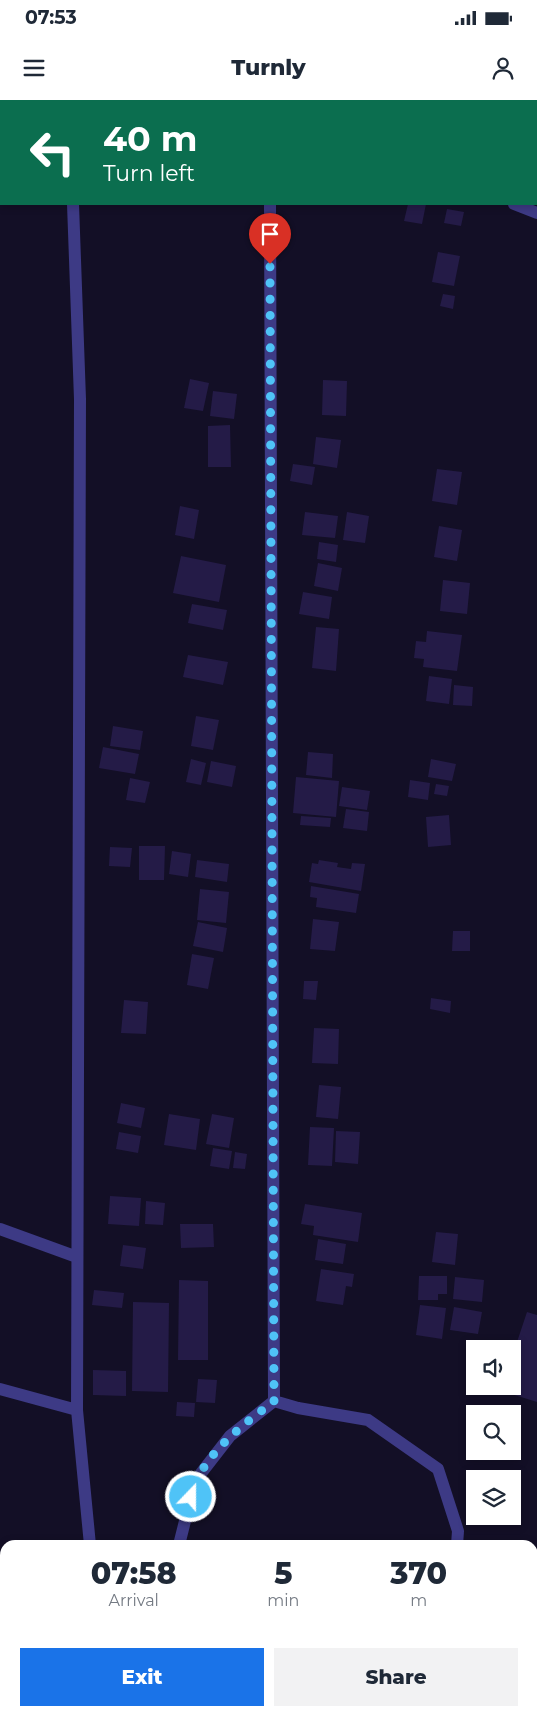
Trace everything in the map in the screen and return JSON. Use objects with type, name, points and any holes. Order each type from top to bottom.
[{"type":"street","points":[[73,205],[80,399],[77,1410],[90,1540]]},
{"type":"street","points":[[270,205],[274,1401]]},
{"type":"street","points":[[517,205],[537,213]]},
{"type":"street","points":[[0,1229],[77,1257]]},
{"type":"street","points":[[0,1389],[77,1410]]},
{"type":"street","points":[[180,1540],[195,1481],[230,1436],[274,1401]]},
{"type":"street","points":[[274,1401],[298,1408],[368,1420],[438,1469],[458,1531],[457,1540]]},
{"type":"building","points":[[408,205],[426,205],[422,224],[404,221]]},
{"type":"building","points":[[447,209],[464,212],[461,226],[444,223]]},
{"type":"building","points":[[438,252],[460,256],[454,286],[432,282]]},
{"type":"building","points":[[443,294],[455,296],[453,309],[440,306]]},
{"type":"building","points":[[190,379],[209,383],[203,411],[184,408]]},
{"type":"building","points":[[323,380],[347,381],[346,416],[322,415]]},
{"type":"building","points":[[213,391],[237,394],[234,419],[210,416]]},
{"type":"building","points":[[230,425],[231,467],[208,467],[208,426]]},
{"type":"building","points":[[316,437],[341,440],[337,468],[313,464]]},
{"type":"building","points":[[293,464],[315,467],[312,485],[290,481]]},
{"type":"building","points":[[437,469],[462,472],[457,505],[432,501]]},
{"type":"building","points":[[180,506],[199,510],[194,539],[175,535]]},
{"type":"building","points":[[305,512],[338,516],[335,538],[302,535]]},
{"type":"building","points":[[347,512],[369,516],[365,543],[343,540]]},
{"type":"building","points":[[439,526],[462,530],[457,561],[434,557]]},
{"type":"building","points":[[319,542],[338,545],[336,562],[317,559]]},
{"type":"building","points":[[181,556],[226,565],[219,602],[173,593]]},
{"type":"building","points":[[318,563],[342,568],[338,591],[314,586]]},
{"type":"building","points":[[443,580],[470,583],[467,614],[440,611]]},
{"type":"building","points":[[303,592],[332,597],[329,619],[299,614]]},
{"type":"building","points":[[192,604],[227,610],[223,630],[188,623]]},
{"type":"building","points":[[316,627],[339,629],[336,671],[312,668]]},
{"type":"building","points":[[427,631],[462,635],[457,671],[423,667],[424,659],[414,658],[416,641],[426,642]]},
{"type":"building","points":[[188,655],[228,662],[223,685],[183,677]]},
{"type":"building","points":[[429,676],[452,679],[449,704],[426,701]]},
{"type":"building","points":[[454,685],[473,687],[472,706],[453,705]]},
{"type":"building","points":[[196,716],[219,720],[213,750],[191,746]]},
{"type":"building","points":[[113,726],[143,731],[140,750],[110,746]]},
{"type":"building","points":[[103,747],[139,754],[135,774],[99,768]]},
{"type":"building","points":[[308,752],[333,754],[332,778],[306,775]]},
{"type":"building","points":[[191,759],[206,763],[201,785],[186,782]]},
{"type":"building","points":[[431,759],[456,764],[452,781],[428,777]]},
{"type":"building","points":[[211,761],[236,766],[232,787],[207,782]]},
{"type":"building","points":[[296,777],[339,781],[336,817],[293,813]]},
{"type":"building","points":[[130,778],[150,782],[145,803],[126,800]]},
{"type":"building","points":[[410,780],[430,783],[428,800],[408,797]]},
{"type":"building","points":[[436,784],[449,786],[447,796],[434,794]]},
{"type":"building","points":[[342,787],[370,791],[367,810],[339,806]]},
{"type":"building","points":[[346,809],[369,812],[367,831],[343,828]]},
{"type":"building","points":[[449,815],[451,845],[428,847],[426,817]]},
{"type":"building","points":[[301,816],[331,818],[330,827],[300,825]]},
{"type":"building","points":[[139,846],[165,846],[164,880],[139,880]]},
{"type":"building","points":[[110,847],[132,848],[130,867],[109,866]]},
{"type":"building","points":[[172,851],[191,854],[188,877],[169,874]]},
{"type":"building","points":[[197,860],[229,864],[227,882],[195,877]]},
{"type":"building","points":[[319,860],[338,863],[337,867],[351,869],[352,863],[365,864],[361,891],[309,882],[312,863],[318,864]]},
{"type":"building","points":[[311,886],[359,894],[356,913],[316,907],[317,898],[310,897]]},
{"type":"building","points":[[200,889],[229,892],[226,923],[197,920]]},
{"type":"building","points":[[313,919],[339,922],[335,951],[310,949]]},
{"type":"building","points":[[198,922],[227,928],[223,952],[193,946]]},
{"type":"building","points":[[453,931],[470,931],[470,951],[452,951]]},
{"type":"building","points":[[192,954],[214,958],[208,989],[187,985]]},
{"type":"building","points":[[304,981],[318,981],[316,1000],[303,999]]},
{"type":"building","points":[[431,998],[451,1001],[450,1013],[430,1009]]},
{"type":"building","points":[[124,1000],[148,1002],[146,1034],[121,1033]]},
{"type":"building","points":[[314,1028],[339,1029],[338,1064],[312,1063]]},
{"type":"building","points":[[319,1085],[341,1087],[338,1119],[316,1117]]},
{"type":"building","points":[[121,1103],[145,1108],[141,1128],[117,1123]]},
{"type":"building","points":[[169,1114],[200,1119],[196,1150],[164,1145]]},
{"type":"building","points":[[212,1114],[234,1118],[229,1148],[206,1144]]},
{"type":"building","points":[[310,1127],[334,1128],[332,1166],[308,1165]]},
{"type":"building","points":[[336,1131],[360,1132],[358,1164],[335,1162]]},
{"type":"building","points":[[119,1132],[141,1136],[138,1153],[116,1149]]},
{"type":"building","points":[[213,1148],[232,1151],[229,1169],[210,1166]]},
{"type":"building","points":[[235,1152],[247,1154],[245,1169],[233,1168]]},
{"type":"building","points":[[110,1196],[141,1198],[139,1226],[108,1224]]},
{"type":"building","points":[[146,1201],[165,1203],[163,1225],[145,1224]]},
{"type":"building","points":[[305,1204],[362,1213],[358,1242],[313,1235],[314,1226],[301,1224]]},
{"type":"building","points":[[180,1224],[213,1224],[214,1247],[181,1248]]},
{"type":"building","points":[[436,1232],[458,1234],[455,1265],[432,1262]]},
{"type":"building","points":[[318,1239],[346,1244],[343,1264],[315,1260]]},
{"type":"building","points":[[123,1245],[146,1248],[143,1269],[120,1266]]},
{"type":"building","points":[[321,1269],[354,1274],[352,1287],[346,1286],[343,1305],[316,1301]]},
{"type":"building","points":[[419,1276],[447,1276],[447,1294],[438,1294],[438,1300],[418,1300]]},
{"type":"building","points":[[455,1277],[484,1280],[482,1302],[453,1299]]},
{"type":"building","points":[[179,1280],[208,1281],[208,1360],[178,1360]]},
{"type":"building","points":[[94,1290],[124,1293],[122,1308],[92,1305]]},
{"type":"building","points":[[133,1302],[169,1303],[168,1392],[132,1391]]},
{"type":"building","points":[[420,1305],[446,1308],[442,1339],[416,1335]]},
{"type":"building","points":[[454,1307],[482,1312],[478,1334],[450,1330]]},
{"type":"building","points":[[527,1312],[537,1315],[537,1402],[515,1395],[521,1395],[521,1340],[518,1340]]},
{"type":"building","points":[[93,1370],[126,1371],[126,1396],[93,1395]]},
{"type":"building","points":[[198,1379],[217,1380],[215,1403],[196,1402]]},
{"type":"building","points":[[177,1402],[195,1403],[194,1417],[176,1416]]},
{"type":"route","points":[[191,1497],[195,1481],[230,1436],[274,1401],[270,264]]}]
